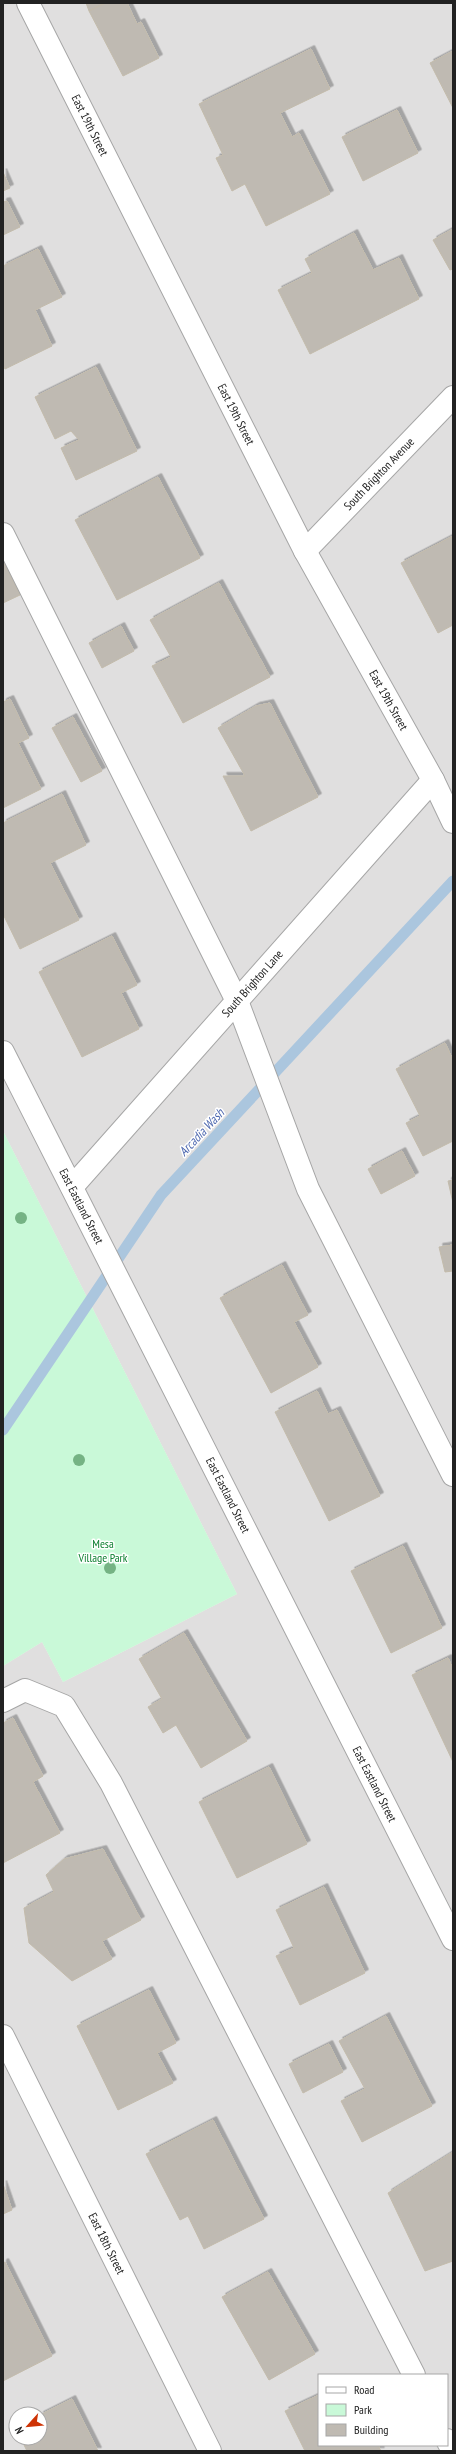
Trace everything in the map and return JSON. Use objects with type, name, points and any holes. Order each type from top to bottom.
[{"type":"street","name":"East 19th Street","points":[[28,3],[305,551],[433,780],[453,822]]},
{"type":"street","name":"South Brighton Avenue","points":[[305,551],[453,397]]},
{"type":"street","points":[[3,534],[238,1001],[308,1189],[453,1475]]},
{"type":"street","name":"South Brighton Lane","points":[[72,1187],[433,780]]},
{"type":"street","name":"East Eastland Street","points":[[3,1052],[453,1939]]},
{"type":"street","points":[[3,1701],[26,1690],[64,1706],[111,1783],[413,2374]]},
{"type":"street","name":"East 18th Street","points":[[3,2036],[210,2451]]},
{"type":"shaded area","points":[[3,3],[453,3],[453,2451],[3,2451],[3,1666],[42,1642],[63,1682],[237,1594],[3,1131]]},
{"type":"green space","name":"Mesa Village Park","points":[[3,1131],[237,1594],[63,1682],[42,1642],[3,1666]]},
{"type":"building","points":[[86,3],[105,3],[89,11]]},
{"type":"building","points":[[105,3],[127,3],[137,24],[141,22],[159,58],[123,76],[89,11]]},
{"type":"building","points":[[311,49],[330,89],[280,113],[292,137],[299,133],[330,194],[266,226],[245,184],[232,191],[216,158],[223,155],[199,104]]},
{"type":"building","points":[[453,51],[453,108],[430,63]]},
{"type":"building","points":[[397,110],[418,153],[363,181],[342,137]]},
{"type":"building","points":[[3,172],[10,188],[3,191]]},
{"type":"building","points":[[7,201],[20,227],[3,235],[3,202]]},
{"type":"building","points":[[453,229],[453,269],[450,270],[433,240]]},
{"type":"building","points":[[354,233],[373,270],[399,258],[419,299],[310,354],[278,290],[312,273],[305,259]]},
{"type":"building","points":[[38,249],[62,297],[35,310],[52,346],[5,369],[3,365],[3,266]]},
{"type":"building","points":[[96,367],[137,451],[76,480],[61,448],[79,440],[71,431],[55,439],[35,397]]},
{"type":"building","points":[[158,477],[200,558],[117,600],[75,520]]},
{"type":"building","points":[[453,536],[453,625],[438,633],[401,563]]},
{"type":"building","points":[[3,561],[20,595],[3,603]]},
{"type":"building","points":[[219,583],[270,677],[183,723],[152,666],[171,657],[150,620]]},
{"type":"building","points":[[121,626],[134,651],[102,668],[89,643]]},
{"type":"building","points":[[10,699],[29,738],[18,743],[41,789],[3,808],[3,702]]},
{"type":"building","points":[[270,703],[318,797],[251,831],[223,776],[245,776],[218,728],[256,706]]},
{"type":"building","points":[[73,717],[102,771],[81,782],[52,728]]},
{"type":"building","points":[[62,794],[86,845],[50,863],[79,920],[20,949],[3,914],[3,823]]},
{"type":"building","points":[[112,936],[137,985],[121,993],[139,1029],[82,1057],[39,972]]},
{"type":"building","points":[[445,1043],[453,1060],[453,1141],[423,1156],[406,1123],[420,1116],[396,1069]]},
{"type":"building","points":[[402,1151],[415,1176],[381,1194],[368,1169]]},
{"type":"building","points":[[453,1180],[453,1203],[448,1181]]},
{"type":"building","points":[[453,1245],[453,1271],[445,1272],[439,1247]]},
{"type":"building","points":[[282,1265],[308,1315],[294,1322],[318,1367],[271,1393],[220,1298]]},
{"type":"building","points":[[317,1391],[328,1414],[337,1410],[380,1496],[329,1521],[275,1412]]},
{"type":"building","points":[[403,1546],[442,1628],[391,1653],[351,1571]]},
{"type":"building","points":[[184,1633],[247,1741],[201,1768],[176,1725],[163,1733],[148,1707],[162,1699],[139,1659]]},
{"type":"building","points":[[448,1658],[453,1669],[453,1762],[412,1675]]},
{"type":"building","points":[[13,1718],[43,1776],[33,1782],[60,1833],[3,1863],[3,1723]]},
{"type":"building","points":[[269,1767],[307,1844],[237,1878],[199,1802]]},
{"type":"building","points":[[103,1849],[141,1920],[102,1941],[112,1959],[72,1981],[29,1943],[24,1908],[54,1892],[46,1875],[64,1859]]},
{"type":"building","points":[[324,1887],[365,1973],[300,2005],[276,1956],[294,1948],[276,1910]]},
{"type":"building","points":[[149,1990],[176,2043],[157,2053],[173,2083],[118,2110],[77,2026]]},
{"type":"building","points":[[386,2016],[432,2106],[362,2142],[341,2101],[365,2089],[339,2041]]},
{"type":"building","points":[[329,2044],[343,2072],[303,2093],[289,2064]]},
{"type":"building","points":[[213,2120],[264,2219],[204,2249],[188,2216],[180,2220],[146,2154]]},
{"type":"building","points":[[453,2152],[453,2261],[425,2271],[388,2193]]},
{"type":"building","points":[[3,2184],[12,2210],[3,2214]]},
{"type":"building","points":[[5,2262],[52,2356],[3,2381],[3,2263]]},
{"type":"building","points":[[268,2272],[315,2354],[269,2380],[222,2297]]},
{"type":"building","points":[[318,2395],[318,2446],[378,2446],[381,2451],[305,2451],[285,2411]]},
{"type":"building","points":[[72,2399],[98,2451],[27,2451],[24,2446],[48,2446],[48,2411]]},
{"type":"waterway","name":"Arcadia Wash","points":[[3,1430],[161,1195],[453,881]]}]
